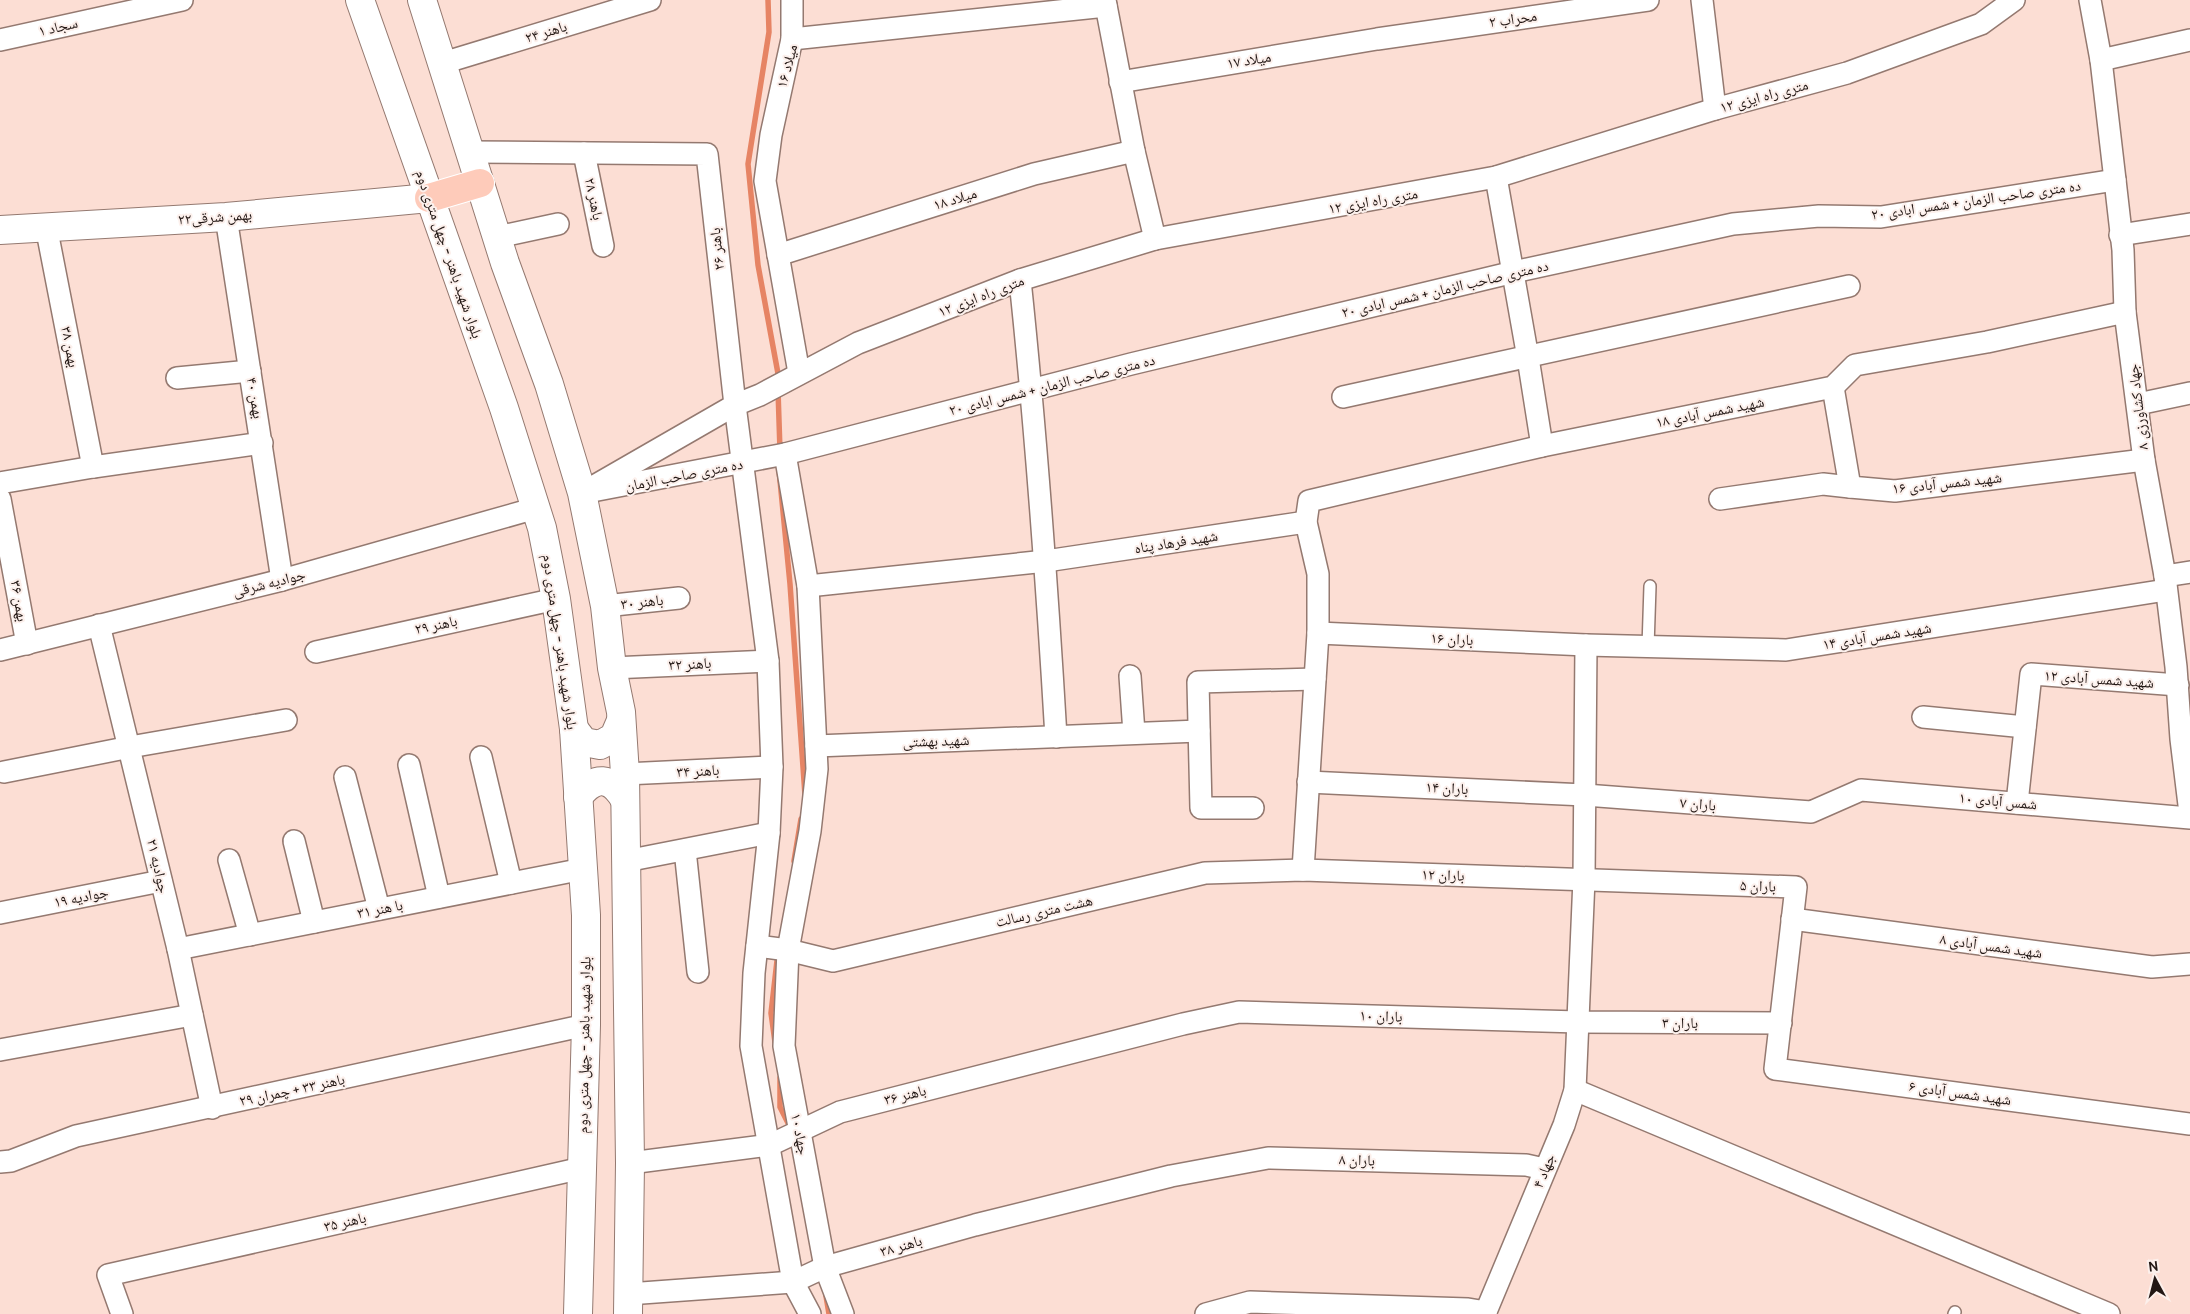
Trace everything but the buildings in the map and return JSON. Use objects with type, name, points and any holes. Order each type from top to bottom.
[{"type":"main road","points":[[429,198],[480,183]]},
{"type":"street","name":"سجاد ۱","points":[[0,40],[182,0]]},
{"type":"street","name":"بلوار شهید باهنر - چهل متری دوم","points":[[360,0],[504,408],[542,528],[556,599],[574,729],[586,915],[586,1025],[578,1314]]},
{"type":"street","points":[[422,0],[497,237],[549,384],[582,494],[606,606],[612,668],[621,712],[620,723],[625,787],[630,1163],[628,1304]]},
{"type":"street","name":"باهنر ۲۴","points":[[443,63],[650,0]]},
{"type":"street","points":[[792,0],[792,39]]},
{"type":"street","name":"محراب ۲","points":[[1377,39],[1648,0]]},
{"type":"street","points":[[1702,0],[1715,109]]},
{"type":"street","name":"۱۲ متری راه ایزی","points":[[734,405],[760,395],[858,343],[1020,280],[1155,240],[1496,177],[1715,109],[1847,73],[1980,24],[2014,0]]},
{"type":"street","name":"جهاد کشاورزی ۸","points":[[2090,0],[2101,60],[2123,250],[2125,312],[2144,460],[2166,583],[2185,738],[2190,813]]},
{"type":"street","points":[[1106,3],[1134,151],[1155,240]]},
{"type":"street","name":"میلاد ۱۶","points":[[795,376],[778,255],[765,181],[771,135],[792,39],[1106,3]]},
{"type":"street","name":"میلاد ۱۷","points":[[1120,82],[1377,39]]},
{"type":"street","points":[[2101,60],[2190,40]]},
{"type":"street","name":"میلاد ۱۸","points":[[778,255],[1034,174],[1134,151]]},
{"type":"street","name":"باهنر ۲۶","points":[[470,152],[707,154],[734,405]]},
{"type":"street","name":"باهنر ۲۸","points":[[584,153],[603,246]]},
{"type":"street","points":[[1496,177],[1514,272],[1542,446]]},
{"type":"street","name":"ده متری صاحب الزمان + شمس ابادی ۲۰","points":[[785,454],[1032,389],[1514,272],[1733,224],[1819,216],[1881,217],[2115,180]]},
{"type":"street","name":"۲۲بهمن شرقی","points":[[0,230],[226,217],[429,198]]},
{"type":"street","name":"بهمن ۴۰","points":[[226,217],[282,580]]},
{"type":"street","points":[[497,237],[558,224]]},
{"type":"street","points":[[2120,235],[2190,224]]},
{"type":"street","name":"بهمن ۳۸","points":[[46,226],[93,467]]},
{"type":"street","points":[[1020,280],[1032,389],[1046,561],[1056,737]]},
{"type":"street","points":[[1343,397],[1528,358],[1849,286]]},
{"type":"street","points":[[1850,487],[1833,387],[1855,365],[1988,342],[2125,312]]},
{"type":"street","points":[[177,378],[250,371]]},
{"type":"street","name":"شهید شمس آبادی ۱۸","points":[[1306,522],[1309,502],[1542,446],[1833,387]]},
{"type":"street","points":[[2138,404],[2190,393]]},
{"type":"street","points":[[582,494],[734,405],[768,661],[772,767],[769,833],[757,946],[751,1046],[793,1282],[810,1314]]},
{"type":"street","points":[[0,484],[93,467],[262,443]]},
{"type":"street","name":"ده متری صاحب الزمان","points":[[582,494],[785,454]]},
{"type":"street","name":"جهاد ۱۰","points":[[785,454],[808,586],[817,769],[810,832],[788,950],[784,1046],[825,1268],[843,1314]]},
{"type":"street","name":"شهید شمس آبادی ۱۶","points":[[1720,499],[1823,484],[1895,491],[2144,460]]},
{"type":"street","name":"بهمن ۳۶","points":[[0,499],[27,644]]},
{"type":"street","name":"جوادیه شرقی","points":[[0,650],[282,580],[536,508]]},
{"type":"street","points":[[1303,870],[1318,633],[1318,574],[1306,522]]},
{"type":"street","name":"شهید فرهاد پناه","points":[[808,586],[1046,561],[1306,522]]},
{"type":"street","name":"شهید شمس آبادی ۱۴","points":[[1586,645],[1786,650],[2166,583],[2190,572]]},
{"type":"street","name":"باهنر ۳۰","points":[[606,606],[679,598]]},
{"type":"street","name":"باهنر ۲۹","points":[[316,652],[556,599]]},
{"type":"street","name":"جوادیه ۲۱","points":[[99,624],[178,950],[212,1108]]},
{"type":"street","name":"باران ۱۶","points":[[1318,633],[1586,645]]},
{"type":"street","name":"جهاد ۴","points":[[1485,1313],[1564,1125],[1575,1090],[1584,880],[1586,645]]},
{"type":"street","name":"باهنر ۳۲","points":[[612,668],[768,661]]},
{"type":"street","name":"شهید شمس آبادی ۱۲","points":[[2017,803],[2031,674],[2178,684]]},
{"type":"street","points":[[1130,676],[1134,733]]},
{"type":"street","points":[[1253,808],[1201,808],[1198,682],[1315,679]]},
{"type":"street","points":[[1923,717],[2025,727]]},
{"type":"street","points":[[4,772],[130,747],[286,720]]},
{"type":"street","points":[[574,729],[584,742],[600,745],[614,737],[620,723]]},
{"type":"street","name":"شهید بهشتی","points":[[816,746],[1199,731]]},
{"type":"street","points":[[481,756],[511,883]]},
{"type":"street","points":[[409,765],[439,897]]},
{"type":"street","name":"باهنر ۳۴","points":[[625,787],[772,767]]},
{"type":"street","points":[[345,777],[379,909]]},
{"type":"street","points":[[578,797],[587,785],[603,780],[625,787]]},
{"type":"street","name":"باران ۱۴","points":[[1308,782],[1585,795]]},
{"type":"street","name":"شمس آبادی ۱۰","points":[[1811,812],[1861,790],[2190,818]]},
{"type":"street","name":"باران ۷","points":[[1585,795],[1811,812]]},
{"type":"street","points":[[626,861],[769,833]]},
{"type":"street","points":[[294,842],[314,922]]},
{"type":"street","points":[[685,850],[698,972]]},
{"type":"street","points":[[229,860],[250,935]]},
{"type":"street","name":"با هنر ۳۱","points":[[178,950],[583,869]]},
{"type":"street","name":"هشت متری رسالت","points":[[757,946],[788,950],[833,961],[1204,873],[1303,870]]},
{"type":"street","name":"باران ۱۲","points":[[1303,870],[1584,880]]},
{"type":"street","name":"باران ۵","points":[[1584,880],[1796,887],[1781,1023]]},
{"type":"street","name":"جوادیه ۱۹","points":[[0,913],[161,881]]},
{"type":"street","name":"شهید شمس آبادی ۸","points":[[1792,919],[2152,967],[2190,964]]},
{"type":"street","name":"باران ۱۰","points":[[1183,1024],[1238,1012],[1579,1022]]},
{"type":"street","points":[[0,1050],[192,1015]]},
{"type":"street","name":"باران ۳","points":[[1579,1022],[1781,1023]]},
{"type":"street","name":"شهید شمس آبادی ۶","points":[[1781,1023],[1776,1069],[2190,1124]]},
{"type":"street","name":"باهنر ۳۶","points":[[630,1163],[770,1145],[840,1112],[1183,1024]]},
{"type":"street","name":"باهنر ۳۳ + چمران ۲۹","points":[[0,1162],[11,1160],[76,1136],[212,1108],[586,1025]]},
{"type":"street","points":[[1575,1090],[2109,1314]]},
{"type":"street","name":"باران ۸","points":[[1171,1176],[1268,1158],[1526,1166],[1544,1169]]},
{"type":"street","name":"باهنر ۳۵","points":[[122,1314],[108,1276],[582,1168]]},
{"type":"street","name":"باهنر ۳۸","points":[[628,1304],[793,1282],[825,1268],[976,1224],[1171,1176]]},
{"type":"street","points":[[1206,1314],[1250,1302],[1468,1309],[1485,1313]]},
{"type":"lane","points":[[1648,647],[1650,586]]},
{"type":"waterway","points":[[768,0],[769,32],[748,164],[758,265],[779,379]]},
{"type":"waterway","points":[[778,390],[780,451]]},
{"type":"waterway","points":[[779,470],[790,584],[805,795]]},
{"type":"waterway","points":[[794,861],[801,819]]},
{"type":"waterway","points":[[775,1042],[771,1013],[778,952]]},
{"type":"waterway","points":[[780,1078],[780,1107],[791,1129]]},
{"type":"waterway","points":[[826,1296],[829,1314]]}]
